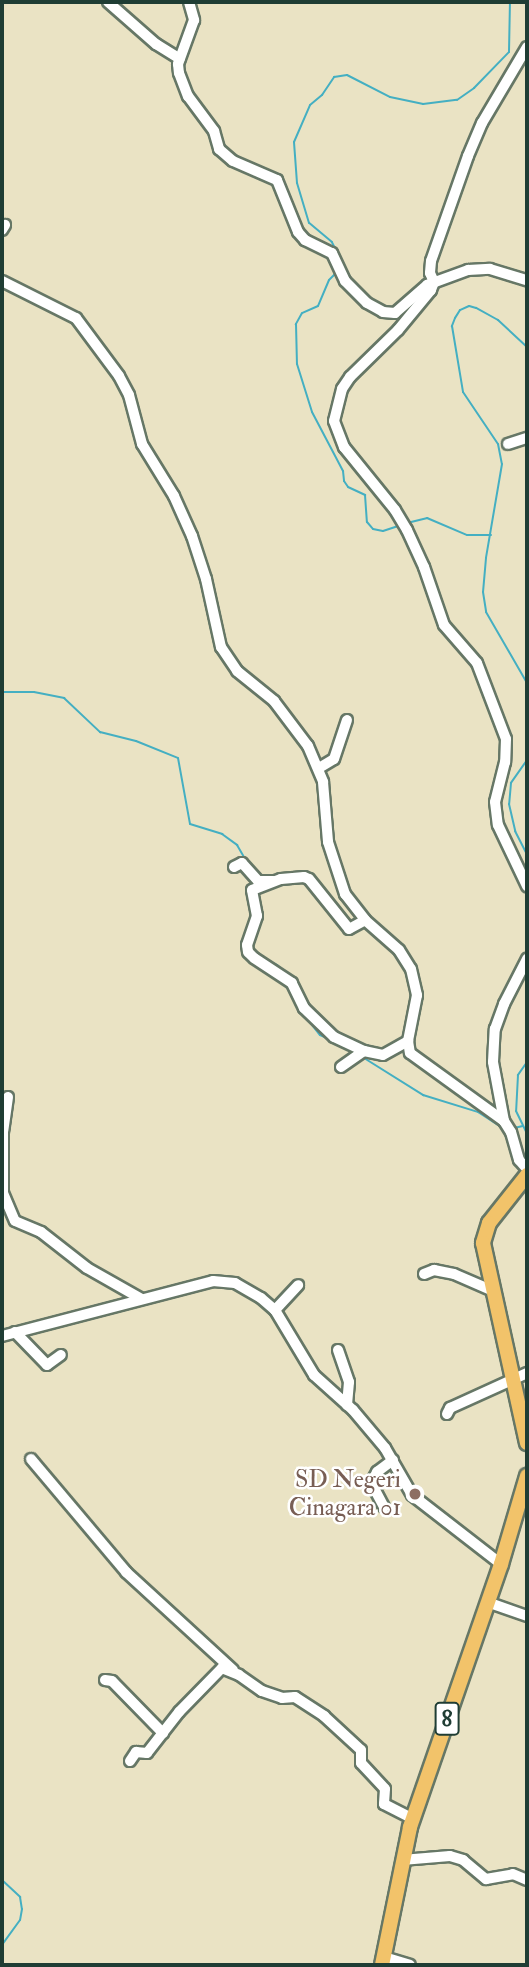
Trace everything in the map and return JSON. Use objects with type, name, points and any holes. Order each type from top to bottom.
[{"type":"highway","points":[[527,1172],[485,1230],[483,1255],[527,1444]]},
{"type":"highway","name":"8","points":[[383,1961],[402,1860],[413,1819],[501,1564],[527,1476]]},
{"type":"street","points":[[108,2],[156,44],[180,59]]},
{"type":"street","points":[[189,2],[193,24],[180,59],[179,73],[185,90],[212,128],[221,151],[233,161],[277,180],[298,232],[304,240],[332,253],[345,281],[362,300],[378,310],[395,313],[427,285],[480,268],[527,280]]},
{"type":"street","points":[[434,282],[430,273],[431,261],[468,156],[482,123],[527,47]]},
{"type":"street","points":[[2,281],[76,318],[119,376],[129,395],[142,444],[174,496],[192,536],[206,579],[221,648],[237,671],[274,701],[308,747],[319,768],[332,861],[345,894],[365,920],[399,950],[411,968],[417,995],[408,1041],[415,1058],[504,1121],[512,1132],[519,1160],[527,1172]]},
{"type":"street","points":[[434,282],[398,330],[350,377],[342,389],[334,421],[344,447],[388,501],[407,530],[424,567],[444,625],[467,647],[477,663],[506,739],[505,762],[495,802],[498,825],[527,886]]},
{"type":"street","points":[[508,444],[527,438]]},
{"type":"street","points":[[319,768],[334,759],[347,720]]},
{"type":"street","points":[[233,867],[242,863],[258,880],[277,881]]},
{"type":"street","points":[[365,920],[352,929],[346,927],[316,885],[304,877],[277,881],[252,890],[257,916],[248,942],[248,952],[292,983],[304,1008],[334,1037],[362,1053],[383,1055],[408,1041]]},
{"type":"street","points":[[504,1121],[493,1062],[494,1039],[499,1014],[527,959]]},
{"type":"street","points":[[341,1067],[362,1053]]},
{"type":"street","points":[[8,1097],[4,1131],[3,1194],[15,1222],[41,1232],[87,1268],[139,1298]]},
{"type":"street","points":[[424,1274],[431,1270],[440,1270],[491,1290]]},
{"type":"street","points":[[2,1336],[139,1298],[221,1280],[250,1290],[275,1310],[314,1375],[347,1405],[393,1460],[406,1487],[419,1502],[501,1564]]},
{"type":"street","points":[[275,1310],[298,1284]]},
{"type":"street","points":[[16,1332],[47,1365],[61,1355]]},
{"type":"street","points":[[338,1350],[349,1382],[347,1405]]},
{"type":"street","points":[[447,1414],[450,1408],[527,1373]]},
{"type":"street","points":[[32,1460],[126,1572],[239,1675],[262,1691],[282,1698],[295,1697],[324,1716],[360,1750],[360,1763],[385,1789],[384,1804],[413,1819]]},
{"type":"street","points":[[384,1507],[371,1483],[377,1472],[393,1460]]},
{"type":"street","points":[[487,1602],[527,1616]]},
{"type":"street","points":[[130,1761],[136,1752],[147,1753],[219,1670],[239,1675]]},
{"type":"street","points":[[105,1679],[112,1681],[163,1733]]},
{"type":"street","points":[[402,1860],[450,1856],[463,1860],[486,1879],[513,1874],[527,1880]]},
{"type":"street","points":[[383,1961],[410,1965]]},
{"type":"waterway","points":[[344,265],[332,242],[309,223],[297,183],[294,142],[310,105],[322,95],[334,77],[347,75],[390,97],[423,104],[457,100],[474,88],[509,52],[510,2]]},
{"type":"waterway","points":[[337,272],[329,280],[318,306],[302,313],[296,324],[297,364],[312,412],[343,471],[344,481],[348,487],[365,495],[367,522],[373,529],[383,531],[398,526]]},
{"type":"waterway","points":[[527,347],[498,320],[469,306],[460,310],[452,326],[463,392],[498,444],[502,464],[486,558],[483,592],[486,612],[527,683]]},
{"type":"waterway","points":[[407,523],[427,518],[467,535],[491,535]]},
{"type":"waterway","points":[[2,692],[34,692],[64,698],[100,732],[136,741],[178,758],[190,824],[222,834],[237,845],[247,862]]},
{"type":"waterway","points":[[527,760],[511,783],[509,804],[515,831],[527,855]]},
{"type":"waterway","points":[[249,925],[252,909]]},
{"type":"waterway","points":[[257,954],[277,965],[292,978]]},
{"type":"waterway","points":[[305,1016],[320,1035],[331,1040]]},
{"type":"waterway","points":[[364,1058],[423,1095],[478,1112],[501,1127]]},
{"type":"waterway","points":[[527,1062],[518,1075],[516,1111],[527,1134]]},
{"type":"waterway","points":[[514,1128],[523,1126]]},
{"type":"waterway","points":[[2,1880],[20,1897],[22,1909],[20,1920],[2,1945]]},
{"type":"place","name":"SD Negeri Cinagara 01","points":[[415,1494]]}]
